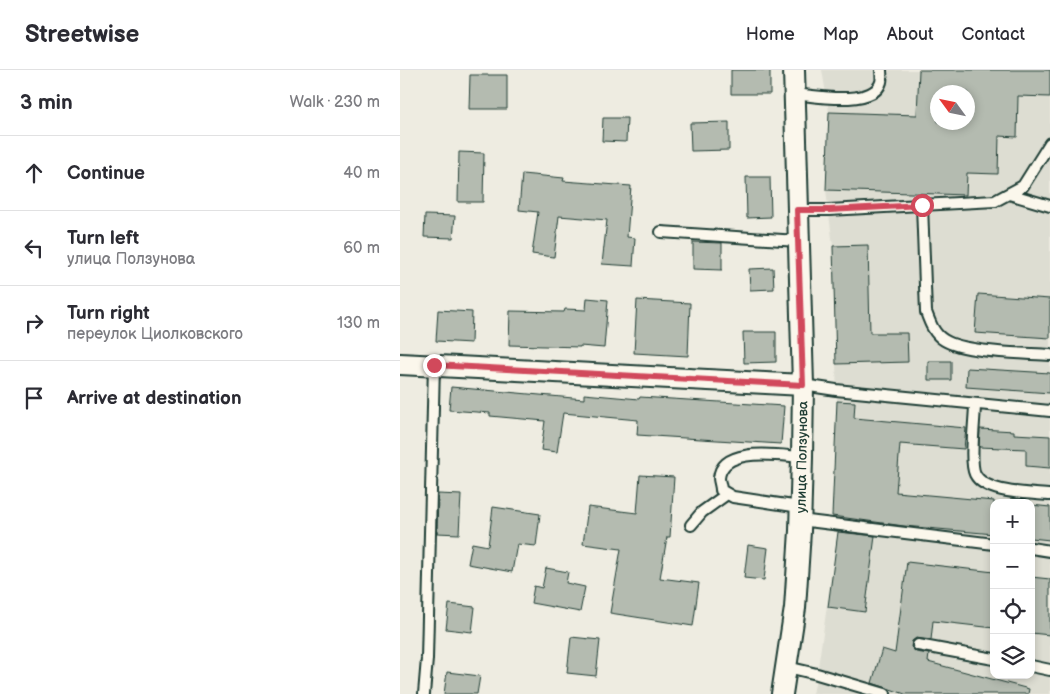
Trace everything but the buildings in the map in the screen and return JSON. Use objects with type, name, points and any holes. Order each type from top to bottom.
[{"type":"street","name":"улица Ползунова","points":[[782,694],[795,608],[802,457],[803,385],[794,70]]},
{"type":"street","points":[[400,364],[803,385]]},
{"type":"lane","points":[[794,94],[835,98],[863,97],[874,92],[881,83],[881,70]]},
{"type":"lane","points":[[797,210],[995,202],[1023,186],[1050,143]]},
{"type":"lane","points":[[1009,194],[1050,206]]},
{"type":"lane","points":[[922,205],[926,312],[931,326],[942,340],[959,347],[1050,355]]},
{"type":"lane","points":[[661,232],[798,241]]},
{"type":"lane","points":[[424,694],[427,659],[434,365]]},
{"type":"lane","points":[[803,385],[836,390],[1050,411]]},
{"type":"lane","points":[[975,404],[972,460],[975,474],[983,483],[1002,490],[1050,495]]},
{"type":"lane","points":[[802,457],[751,454],[736,458],[724,467],[719,478],[721,490],[732,497],[800,513],[990,543]]},
{"type":"lane","points":[[691,525],[702,512],[727,494]]},
{"type":"lane","points":[[1035,549],[1050,551]]},
{"type":"lane","points":[[918,644],[990,658]]},
{"type":"lane","points":[[787,667],[885,694]]},
{"type":"lane","points":[[1035,667],[1050,670]]},
{"type":"shaded area","points":[[822,70],[1050,70],[1050,694],[813,694],[838,531],[832,516],[837,401],[833,246],[826,190],[829,112]]},
{"type":"route","points":[[434,365],[803,385],[797,210],[922,205]]}]
